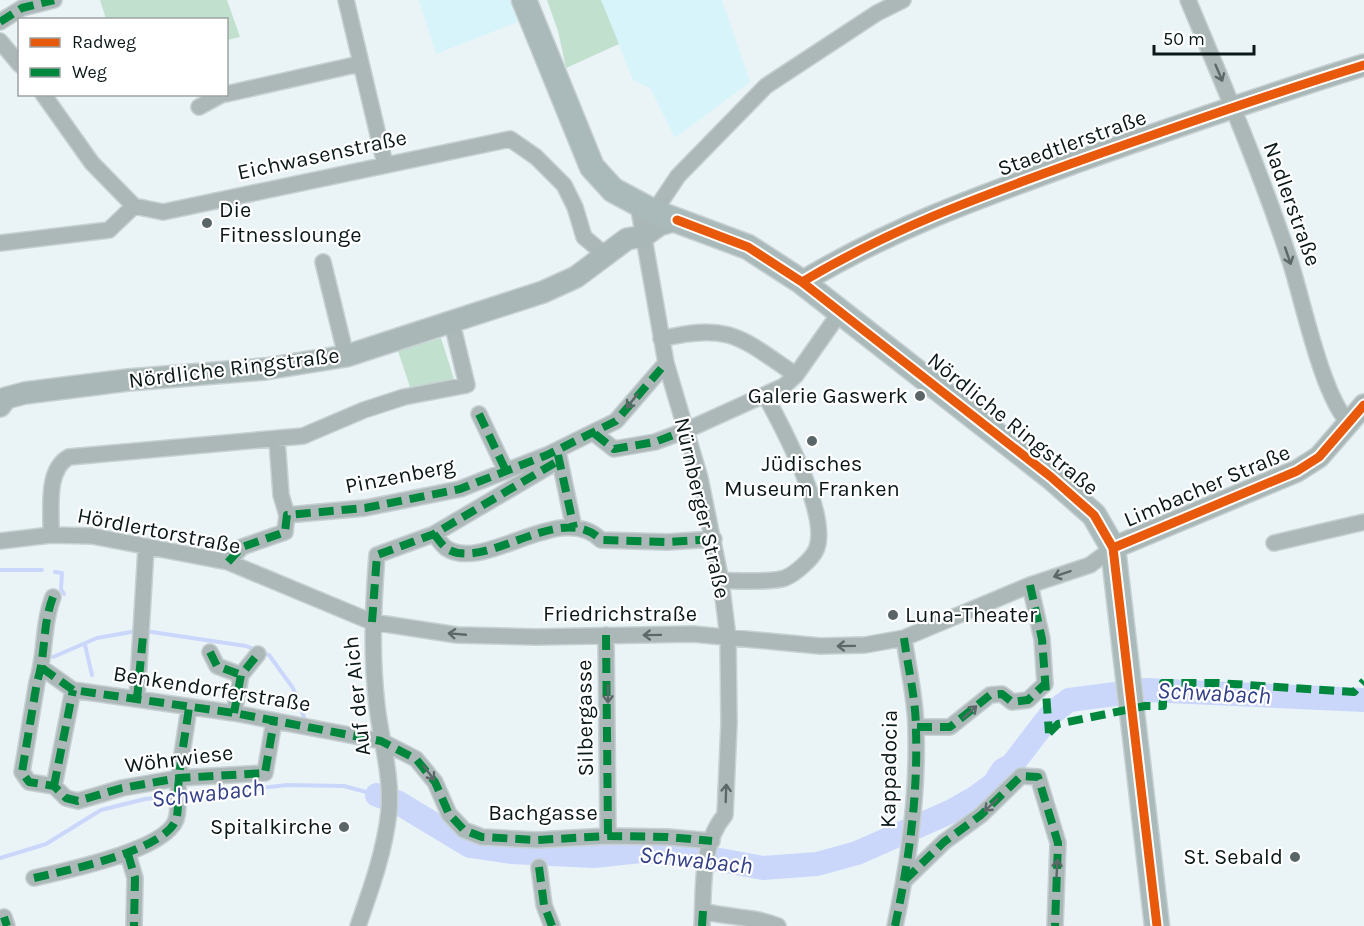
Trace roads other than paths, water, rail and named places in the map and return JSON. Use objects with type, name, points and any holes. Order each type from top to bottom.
[{"type":"main road","points":[[524,0],[592,167],[641,222]]},
{"type":"main road","name":"Staedtlerstraße","points":[[802,282],[857,250],[942,210],[1233,106],[1364,65]]},
{"type":"main road","name":"Nördliche Ringstraße","points":[[0,405],[6,398],[25,393],[128,380],[265,369],[346,356],[543,292],[576,277],[641,222],[677,220],[748,247],[841,311],[1051,477],[1094,515],[1113,548],[1157,926]]},
{"type":"main road","name":"Limbacher Straße","points":[[1113,548],[1297,471],[1319,457],[1364,405]]},
{"type":"street","points":[[0,22],[22,9],[54,0]]},
{"type":"street","points":[[346,0],[359,64],[385,164]]},
{"type":"street","points":[[641,222],[678,176],[766,86],[877,13],[903,0]]},
{"type":"street","name":"Nadlerstraße","points":[[1188,0],[1233,106],[1290,262],[1333,401],[1350,423]]},
{"type":"street","points":[[0,41],[18,63]]},
{"type":"street","points":[[228,93],[359,64]]},
{"type":"street","points":[[0,243],[109,230],[134,206],[92,163],[44,96]]},
{"type":"street","points":[[199,107],[221,96]]},
{"type":"street","name":"Eichwasenstraße","points":[[134,206],[163,212],[510,138],[536,157],[564,184],[575,207],[584,237],[604,254]]},
{"type":"street","name":"Nürnberger Straße","points":[[641,222],[666,363],[687,430],[714,539],[728,637],[729,723],[725,815],[717,825],[710,844],[705,872],[702,918]]},
{"type":"street","points":[[323,262],[346,356]]},
{"type":"street","points":[[594,434],[614,449],[655,442],[720,416],[784,386],[796,375],[841,311]]},
{"type":"street","points":[[51,536],[54,472],[60,462],[69,457],[303,436],[364,410],[405,397],[467,385],[452,323]]},
{"type":"street","points":[[662,339],[706,331],[728,333],[796,375]]},
{"type":"street","name":"Pinzenberg","points":[[287,515],[365,508],[460,489],[506,471],[558,455],[616,421],[666,363]]},
{"type":"street","points":[[721,581],[784,578],[794,573],[817,549],[818,537],[812,493],[789,440],[765,395]]},
{"type":"street","points":[[479,414],[506,471]]},
{"type":"street","points":[[228,562],[242,547],[285,532],[287,515],[280,495],[276,440]]},
{"type":"street","points":[[574,528],[558,455],[434,534],[446,548],[457,553],[490,551],[535,533],[574,528],[591,531],[601,540],[667,542],[714,539]]},
{"type":"street","points":[[1274,543],[1364,522]]},
{"type":"street","name":"Auf der Aich","points":[[358,926],[379,863],[389,810],[388,765],[381,741],[372,656],[377,555],[434,534]]},
{"type":"street","name":"Hördlertorstraße","points":[[0,541],[51,536],[92,536],[228,562],[372,622]]},
{"type":"street","points":[[137,699],[143,629],[146,548]]},
{"type":"street","name":"Friedrichstraße","points":[[372,622],[457,634],[693,634],[820,646],[865,645],[904,639],[1030,585],[1090,565],[1113,548]]},
{"type":"street","points":[[916,727],[950,727],[990,695],[1002,694],[1012,702],[1028,700],[1046,684],[1042,639],[1030,585]]},
{"type":"street","points":[[42,668],[48,611],[53,597]]},
{"type":"street","name":"Silbergasse","points":[[606,635],[608,836]]},
{"type":"street","name":"Kappadocia","points":[[895,926],[908,864],[915,801],[916,727],[904,639]]},
{"type":"street","points":[[210,652],[217,666],[241,675]]},
{"type":"street","points":[[234,713],[241,675],[258,654]]},
{"type":"street","name":"Benkendorferstraße","points":[[42,668],[73,690],[234,713],[381,741]]},
{"type":"street","name":"Wöhrwiese","points":[[42,668],[37,682],[22,772],[29,782],[54,786],[66,798],[78,801],[122,788],[265,773],[274,721]]},
{"type":"street","points":[[54,786],[73,690]]},
{"type":"street","points":[[34,878],[129,854],[160,836],[174,824],[177,817],[178,782],[189,706]]},
{"type":"street","name":"Bachgasse","points":[[381,741],[416,759],[427,770],[449,814],[464,830],[482,837],[537,840],[608,836],[710,844]]},
{"type":"street","points":[[905,880],[944,842],[981,815],[1021,776],[1038,777],[1058,843],[1054,926]]},
{"type":"street","points":[[129,854],[135,878],[134,926]]},
{"type":"street","points":[[539,867],[544,905],[552,926]]},
{"type":"street","points":[[702,918],[766,920],[778,926]]},
{"type":"waterway","points":[[0,570],[42,570]]},
{"type":"waterway","points":[[55,572],[62,573],[61,589],[64,594]]},
{"type":"waterway","points":[[53,657],[97,638],[137,631]]},
{"type":"waterway","points":[[145,631],[246,646],[269,655],[293,688],[304,717]]},
{"type":"waterway","points":[[85,645],[92,675]]},
{"type":"waterway","name":"Schwabach","points":[[377,795],[397,802],[470,846],[511,852],[594,856],[641,851],[693,855],[763,868],[817,864],[857,853],[952,811],[975,798],[994,784],[1003,770],[1012,765],[1052,713],[1069,700],[1146,690],[1364,700]]},
{"type":"waterway","name":"Schwabach","points":[[182,797],[287,785],[344,786],[377,795]]},
{"type":"waterway","name":"Schwabach","points":[[0,858],[46,844],[101,810],[145,799],[175,796]]},
{"type":"place","name":"Die Fitnesslounge","points":[[207,223]]},
{"type":"place","name":"Galerie Gaswerk","points":[[920,396]]},
{"type":"place","name":"Jüdisches Museum Franken","points":[[812,441]]},
{"type":"place","name":"Luna-Theater","points":[[893,615]]},
{"type":"place","name":"Spitalkirche","points":[[344,827]]},
{"type":"place","name":"St. Sebald","points":[[1295,857]]}]
